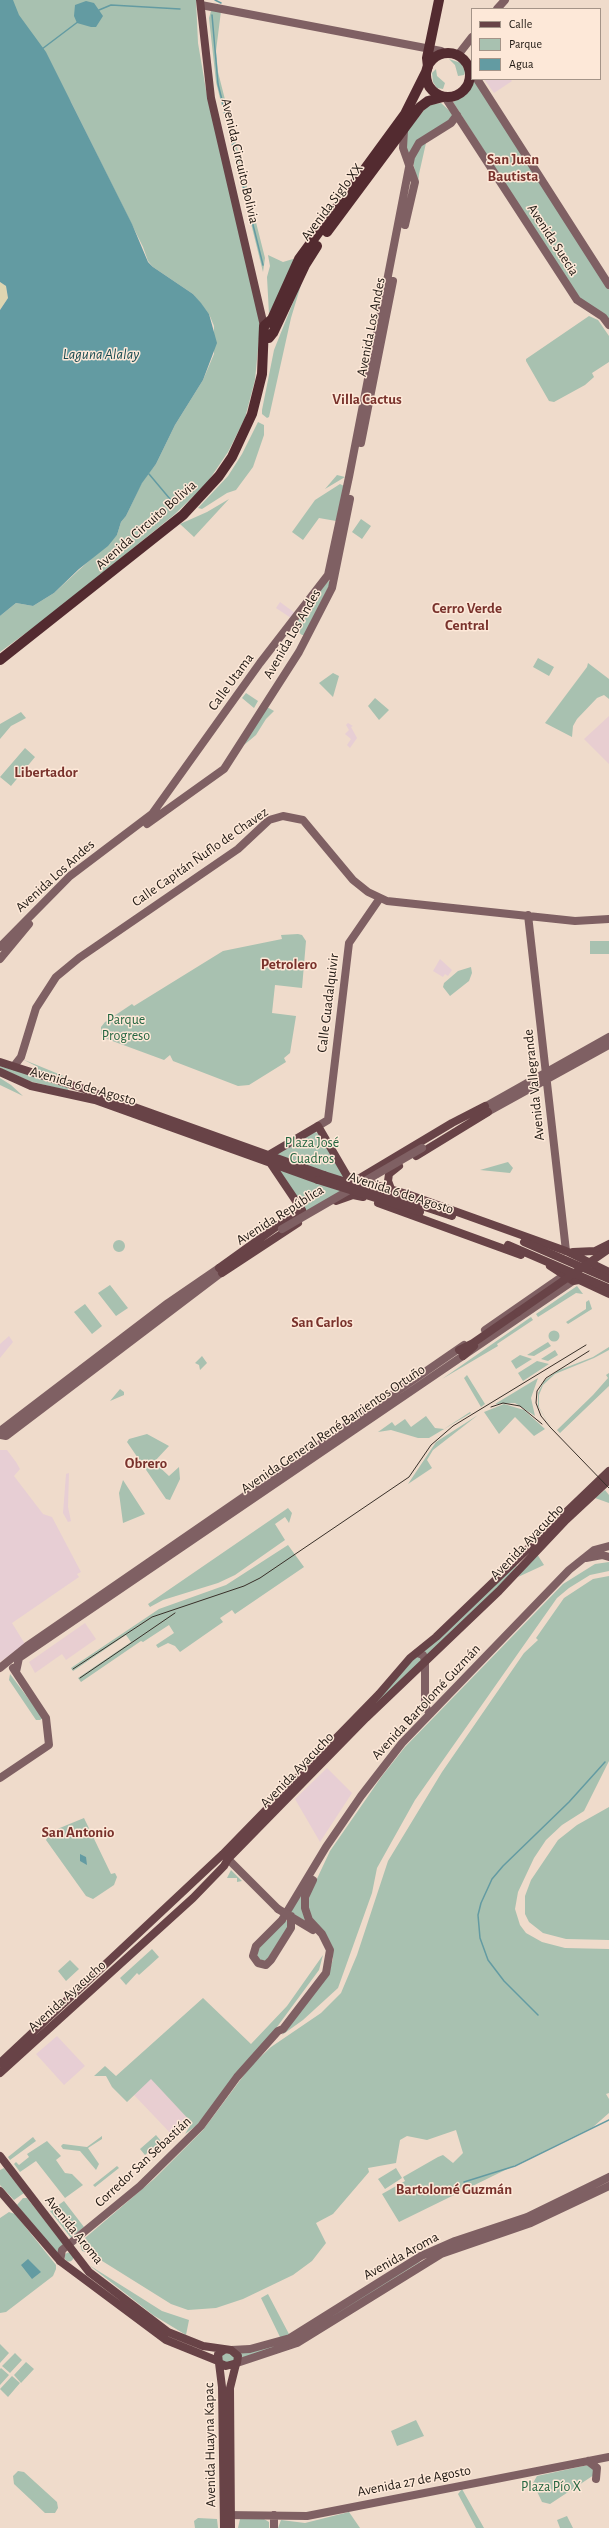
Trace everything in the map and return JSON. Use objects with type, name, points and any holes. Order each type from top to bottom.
[{"type":"highway","name":"Avenida Siglo XX","points":[[264,326],[272,319],[299,259],[406,114],[427,68],[429,48],[439,0]]},
{"type":"highway","points":[[444,0],[435,41],[470,68],[470,76],[466,89],[458,95],[444,97],[429,86],[427,68],[437,56],[450,53]]},
{"type":"highway","name":"Avenida Siglo XX","points":[[265,338],[269,338],[273,333],[311,254],[406,126],[424,104],[444,97]]},
{"type":"highway","name":"Avenida Circuito Bolivia","points":[[0,660],[183,515],[206,492],[232,458],[252,414],[262,374],[265,338],[264,326]]},
{"type":"main road","name":"Avenida Circuito Bolivia","points":[[203,3],[214,93],[260,284],[266,316],[264,326]]},
{"type":"main road","name":"Avenida 6 de Agosto","points":[[0,1062],[84,1089],[267,1156],[321,1178]]},
{"type":"main road","name":"Avenida 6 de Agosto","points":[[0,1072],[31,1086],[95,1100],[271,1164],[321,1178],[524,1242],[609,1279]]},
{"type":"main road","points":[[352,1178],[487,1109]]},
{"type":"main road","points":[[391,1189],[388,1178],[391,1170],[487,1109]]},
{"type":"main road","points":[[267,1156],[318,1126],[352,1178],[352,1188],[357,1195]]},
{"type":"main road","points":[[271,1164],[308,1217]]},
{"type":"main road","name":"Avenida 6 de Agosto","points":[[352,1178],[391,1189],[566,1251],[607,1271]]},
{"type":"main road","points":[[345,1197],[350,1189],[352,1178]]},
{"type":"main road","name":"Avenida 6 de Agosto","points":[[345,1197],[357,1195],[498,1245],[555,1268],[563,1276],[573,1281],[579,1280],[595,1287],[609,1290]]},
{"type":"main road","name":"Avenida República","points":[[220,1270],[308,1217],[345,1197]]},
{"type":"main road","points":[[220,1270],[297,1212],[300,1207]]},
{"type":"main road","name":"Avenida 6 de Agosto","points":[[421,1209],[508,1245],[609,1290]]},
{"type":"main road","points":[[566,1251],[587,1252],[609,1244]]},
{"type":"main road","points":[[461,1353],[609,1250]]},
{"type":"main road","points":[[595,1287],[607,1271],[609,1261]]},
{"type":"main road","points":[[563,1276],[584,1266],[607,1271]]},
{"type":"main road","name":"Avenida Ayacucho","points":[[0,2073],[165,1926],[224,1866],[225,1857],[417,1653],[609,1471]]},
{"type":"main road","name":"Avenida Ayacucho","points":[[0,2063],[225,1857],[366,1718],[499,1591],[566,1520],[609,1480]]},
{"type":"main road","name":"Avenida Aroma","points":[[0,2156],[89,2272],[168,2332],[195,2344],[228,2350]]},
{"type":"main road","name":"Avenida Aroma","points":[[0,2191],[60,2261],[166,2340],[218,2362]]},
{"type":"main road","points":[[228,2350],[238,2356],[237,2364],[226,2366],[218,2362],[218,2354],[228,2350]]},
{"type":"main road","name":"Avenida Huayna Kapac","points":[[218,2362],[222,2386],[228,2515],[232,2528]]},
{"type":"main road","name":"Avenida Huayna Kapac","points":[[224,2528],[228,2515],[230,2388],[237,2364]]},
{"type":"street","points":[[498,8],[505,0]]},
{"type":"street","points":[[203,3],[450,53],[471,38]]},
{"type":"street","name":"Avenida Suecia","points":[[478,80],[609,285]]},
{"type":"street","name":"Avenida Suecia","points":[[444,97],[576,300],[603,317],[609,325]]},
{"type":"street","name":"Avenida Los Andes","points":[[332,566],[410,163],[415,146],[451,123],[457,115]]},
{"type":"street","name":"Avenida Los Andes","points":[[0,947],[74,872],[224,769],[304,642],[316,615],[329,597],[337,570],[397,258],[415,182],[410,163],[402,144],[406,126]]},
{"type":"street","name":"Calle Utama","points":[[151,818],[239,692],[328,575],[332,566]]},
{"type":"street","name":"Calle Capitán Ñuflo de Chavez","points":[[14,1066],[21,1057],[36,1008],[56,977],[79,958],[238,849],[269,820],[283,816],[303,820],[353,880],[368,892],[394,903],[575,921],[609,919]]},
{"type":"street","name":"Avenida Los Andes","points":[[0,959],[32,920],[73,880],[151,818]]},
{"type":"street","name":"Calle Guadalquivir","points":[[318,1126],[328,1120],[349,944],[380,898]]},
{"type":"street","name":"Avenida Vallegrande","points":[[528,916],[566,1251]]},
{"type":"street","name":"Avenida República","points":[[2,1434],[220,1270],[282,1228],[546,1076],[609,1037]]},
{"type":"street","name":"Avenida República","points":[[546,1076],[609,1045]]},
{"type":"street","name":"Avenida General René Barrientos Ortuño","points":[[461,1353],[563,1276]]},
{"type":"street","name":"Avenida General René Barrientos Ortuño","points":[[106,1595],[461,1353],[573,1281]]},
{"type":"street","name":"Avenida Bartolomé Guzmán","points":[[289,1916],[291,1928],[271,1960],[266,1965],[258,1963],[253,1956],[256,1946],[282,1920],[309,1878],[309,1873],[379,1772],[402,1743],[551,1588],[594,1550],[609,1546]]},
{"type":"street","points":[[583,1559],[607,1555]]},
{"type":"street","points":[[0,1668],[9,1662],[16,1654],[106,1595]]},
{"type":"street","points":[[16,1672],[19,1658],[106,1595]]},
{"type":"street","points":[[417,1653],[423,1655],[425,1662],[425,1706],[430,1714]]},
{"type":"street","points":[[0,1778],[49,1745],[46,1718],[9,1662]]},
{"type":"street","name":"Corredor San Sebastián","points":[[225,1857],[278,1909],[307,1925],[319,1937],[326,1952],[326,1961],[319,1975],[279,2026],[278,2031]]},
{"type":"street","name":"Corredor San Sebastián","points":[[60,2261],[61,2252],[140,2186],[201,2126],[237,2077],[278,2031],[283,2029],[328,1967],[330,1950],[322,1934],[308,1920],[304,1908],[305,1897],[314,1878],[314,1866]]},
{"type":"street","name":"Avenida Aroma","points":[[228,2350],[250,2349],[290,2338],[421,2256],[455,2241],[527,2217],[609,2177]]},
{"type":"street","name":"Avenida Aroma","points":[[237,2364],[297,2342],[441,2254],[531,2223],[609,2186]]},
{"type":"street","name":"Corredor San Sebastián","points":[[74,2253],[83,2234]]},
{"type":"street","name":"Avenida 27 de Agosto","points":[[228,2515],[307,2516],[609,2458]]},
{"type":"street","points":[[588,2461],[597,2468],[596,2478]]},
{"type":"street","points":[[274,2515],[274,2528]]},
{"type":"shaded area","points":[[485,80],[512,81],[494,93]]},
{"type":"shaded area","points":[[280,602],[295,613],[291,618],[276,608]]},
{"type":"shaded area","points":[[609,716],[609,764],[584,739]]},
{"type":"shaded area","points":[[348,723],[353,726],[351,727],[357,738],[350,748],[347,745],[351,739],[345,734],[349,730],[346,725]]},
{"type":"shaded area","points":[[440,959],[452,970],[448,976],[445,974],[443,977],[433,971]]},
{"type":"shaded area","points":[[9,1336],[13,1342],[0,1358],[0,1344]]},
{"type":"shaded area","points":[[0,1450],[7,1450],[16,1462],[20,1469],[14,1476],[43,1514],[52,1517],[81,1572],[77,1574],[79,1577],[12,1623],[25,1644],[0,1662]]},
{"type":"shaded area","points":[[69,1473],[68,1507],[71,1521],[68,1522],[63,1513],[66,1474]]},
{"type":"shaded area","points":[[85,1623],[96,1639],[66,1660],[62,1654],[35,1673],[29,1662]]},
{"type":"shaded area","points":[[327,1768],[352,1793],[320,1842],[295,1799]]},
{"type":"shaded area","points":[[57,2036],[85,2066],[64,2085],[36,2054]]},
{"type":"shaded area","points":[[151,2078],[188,2118],[175,2138],[134,2095]]},
{"type":"green space","points":[[0,0],[196,0],[198,43],[206,90],[255,289],[260,328],[255,380],[245,418],[228,452],[207,483],[174,515],[49,616],[0,652],[0,616],[16,603],[33,606],[54,593],[117,535],[121,522],[126,516],[142,482],[156,464],[175,425],[203,380],[214,354],[214,326],[209,314],[193,294],[153,267],[148,261],[143,247],[71,102]]},
{"type":"green space","points":[[211,11],[221,11],[216,51],[218,72],[265,258],[263,272],[216,82],[209,18]]},
{"type":"green space","points":[[449,59],[461,63],[465,71],[464,75],[458,76],[455,65]]},
{"type":"green space","points":[[436,69],[437,76],[445,83],[443,89],[437,88],[433,82],[432,73]]},
{"type":"green space","points":[[475,80],[609,290],[609,320],[588,306],[573,290],[453,102],[466,95]]},
{"type":"green space","points":[[441,103],[452,113],[452,118],[409,156],[405,148],[405,134],[428,105]]},
{"type":"green space","points":[[426,143],[418,184],[413,162],[417,147]]},
{"type":"green space","points":[[268,255],[283,262],[293,259],[296,261],[269,314],[267,277],[270,266]]},
{"type":"green space","points":[[304,275],[291,318],[269,417],[267,418],[262,414],[262,410],[274,350]]},
{"type":"green space","points":[[589,316],[598,320],[609,336],[609,362],[592,373],[594,377],[585,385],[554,402],[549,401],[526,359]]},
{"type":"green space","points":[[258,422],[264,425],[264,435],[253,467],[236,490],[227,493],[202,509],[198,508],[228,476],[242,454]]},
{"type":"green space","points":[[337,475],[345,477],[325,489]]},
{"type":"green space","points":[[340,484],[344,486],[336,521],[319,518],[303,540],[292,532],[315,500]]},
{"type":"green space","points":[[229,499],[194,537],[180,524],[207,512]]},
{"type":"green space","points":[[361,519],[371,526],[362,539],[352,532]]},
{"type":"green space","points":[[328,581],[331,582],[304,635],[302,635],[292,627]]},
{"type":"green space","points":[[538,658],[554,667],[549,676],[533,667]]},
{"type":"green space","points":[[588,663],[609,679],[609,699],[604,695],[597,698],[577,719],[573,726],[572,737],[545,723],[587,667]]},
{"type":"green space","points":[[333,673],[339,676],[333,697],[319,683]]},
{"type":"green space","points":[[246,693],[258,701],[254,708],[242,698]]},
{"type":"green space","points":[[375,698],[389,710],[379,720],[368,706]]},
{"type":"green space","points":[[267,707],[274,711],[266,719],[256,735],[244,745]]},
{"type":"green space","points":[[21,712],[26,718],[11,726],[0,739],[0,724]]},
{"type":"green space","points":[[25,748],[35,757],[11,786],[0,777]]},
{"type":"green space","name":"Parque Progreso","points":[[281,935],[302,935],[306,941],[302,988],[275,985],[272,1013],[296,1016],[290,1053],[284,1058],[286,1062],[249,1085],[238,1086],[173,1061],[170,1055],[164,1060],[107,1039],[101,1034],[101,1027],[105,1022],[132,1004],[134,1006],[223,951],[282,939]]},
{"type":"green space","points":[[590,941],[609,941],[609,954],[590,954]]},
{"type":"green space","points":[[471,967],[472,973],[469,981],[450,996],[443,987],[444,983],[458,971]]},
{"type":"green space","points":[[22,1059],[66,1077],[70,1082],[37,1070],[36,1066]]},
{"type":"green space","points":[[0,1064],[67,1087],[69,1091],[29,1081],[0,1068]]},
{"type":"green space","points":[[0,1078],[11,1085],[23,1096],[0,1085]]},
{"type":"green space","name":"Plaza José Cuadros","points":[[315,1132],[320,1134],[349,1184],[308,1216],[279,1170],[273,1156]]},
{"type":"green space","points":[[508,1162],[513,1168],[510,1173],[480,1170]]},
{"type":"green space","points":[[117,1240],[121,1240],[125,1246],[121,1252],[117,1252],[113,1248],[113,1244]]},
{"type":"green space","points":[[110,1285],[128,1308],[116,1316],[98,1293]]},
{"type":"green space","points":[[577,1286],[583,1294],[576,1293],[538,1317],[536,1314]]},
{"type":"green space","points":[[589,1300],[592,1309],[568,1324],[566,1322],[586,1309],[586,1302]]},
{"type":"green space","points":[[85,1304],[102,1326],[92,1334],[74,1312]]},
{"type":"green space","points":[[531,1317],[533,1320],[497,1344],[498,1346],[442,1379]]},
{"type":"green space","points":[[554,1330],[558,1332],[560,1336],[558,1340],[554,1342],[550,1340],[548,1336],[550,1332]]},
{"type":"green space","points":[[548,1342],[551,1346],[534,1356],[527,1355]]},
{"type":"green space","points":[[609,1347],[609,1350],[594,1358],[555,1374],[543,1385],[539,1395],[539,1407],[551,1428],[538,1406],[538,1393],[544,1381],[557,1371],[593,1357]]},
{"type":"green space","points":[[555,1350],[558,1355],[548,1361],[541,1359]]},
{"type":"green space","points":[[520,1355],[532,1359],[516,1369],[511,1361]]},
{"type":"green space","points":[[202,1356],[207,1363],[200,1370],[199,1365],[195,1363]]},
{"type":"green space","points":[[537,1361],[549,1364],[523,1381],[518,1373]]},
{"type":"green space","points":[[609,1373],[609,1386],[560,1433],[557,1430],[593,1395],[608,1378],[606,1375]]},
{"type":"green space","points":[[467,1375],[485,1404],[481,1407],[464,1378]]},
{"type":"green space","points":[[538,1378],[531,1398],[535,1416],[515,1403],[495,1404]]},
{"type":"green space","points":[[120,1389],[124,1392],[124,1395],[110,1401]]},
{"type":"green space","points":[[504,1404],[524,1410],[545,1429],[534,1436],[515,1417],[499,1434],[484,1412]]},
{"type":"green space","points":[[470,1412],[471,1413],[429,1438],[418,1438],[391,1430],[378,1432],[392,1422],[395,1426],[405,1419],[411,1427],[426,1416],[435,1428],[444,1429]]},
{"type":"green space","points":[[478,1415],[433,1450],[427,1460],[432,1468],[408,1484],[436,1442]]},
{"type":"green space","points":[[147,1434],[169,1446],[154,1462],[169,1476],[179,1467],[180,1479],[170,1500],[166,1499],[127,1442],[129,1439]]},
{"type":"green space","points":[[123,1480],[145,1514],[123,1523],[119,1493]]},
{"type":"green space","points":[[605,1490],[609,1495],[609,1503],[595,1498]]},
{"type":"green space","points":[[288,1508],[292,1513],[289,1523],[285,1517],[275,1524],[285,1540],[235,1575],[218,1583],[163,1600],[150,1607],[148,1604]]},
{"type":"green space","points":[[288,1545],[304,1567],[235,1614],[232,1610],[220,1618],[223,1622],[180,1652],[175,1646],[168,1643],[158,1648],[156,1645],[174,1633],[169,1625],[143,1642],[141,1641],[81,1682],[78,1678],[131,1642],[126,1635],[73,1671],[71,1668],[159,1609],[226,1585]]},
{"type":"green space","points":[[537,1554],[544,1565],[518,1577]]},
{"type":"green space","points":[[609,1562],[609,1571],[590,1575],[569,1588],[557,1598],[415,1800],[377,1868],[372,1893],[338,1988],[303,2020],[282,2035],[330,1969],[333,1959],[331,1948],[312,1922],[307,1900],[330,1851],[382,1776],[405,1747],[563,1584],[595,1564]]},
{"type":"green space","points":[[516,1565],[517,1566],[491,1596],[427,1656],[422,1651]]},
{"type":"green space","points":[[609,1576],[609,1761],[584,1811],[562,1825],[546,1840],[534,1858],[518,1892],[515,1909],[520,1925],[526,1933],[542,1942],[565,1948],[609,1949],[609,2093],[606,2094],[609,2099],[609,2113],[593,2127],[399,2222],[382,2194],[405,2181],[403,2177],[438,2157],[443,2155],[453,2163],[463,2153],[456,2130],[427,2140],[407,2136],[400,2140],[396,2163],[368,2168],[369,2172],[333,2214],[316,2223],[326,2243],[312,2261],[293,2275],[243,2299],[216,2308],[188,2310],[171,2304],[99,2259],[95,2254],[82,2251],[80,2244],[85,2238],[154,2179],[203,2130],[250,2067],[271,2047],[321,2013],[341,1993],[357,1955],[388,1861],[442,1772],[524,1653],[538,1640],[536,1638],[564,1598],[593,1579]]},
{"type":"green space","points":[[418,1656],[422,1660],[326,1754],[412,1661]]},
{"type":"green space","points":[[10,1674],[43,1718],[36,1720],[9,1680]]},
{"type":"green space","points":[[609,1807],[609,1940],[566,1939],[543,1933],[529,1922],[525,1914],[525,1896],[531,1880],[558,1840],[577,1825]]},
{"type":"green space","points":[[84,1818],[111,1874],[115,1873],[117,1877],[114,1885],[93,1899],[86,1896],[46,1840],[50,1832]]},
{"type":"green space","points":[[231,1870],[242,1881],[237,1882],[237,1878],[227,1878]]},
{"type":"green space","points":[[311,1880],[302,1897],[307,1922],[290,1912]]},
{"type":"green space","points":[[285,1919],[290,1924],[266,1961],[257,1959],[258,1949]]},
{"type":"green space","points":[[152,1949],[159,1957],[139,1975],[137,1973],[126,1985],[120,1978]]},
{"type":"green space","points":[[323,1955],[319,1970],[274,2031],[196,2126],[185,2134],[192,2123],[151,2079],[127,2102],[112,2087],[106,2076],[94,2076],[105,2066],[116,2076],[203,1998],[251,2044],[287,2006]]},
{"type":"green space","points":[[70,1960],[79,1969],[66,1981],[58,1971]]},
{"type":"green space","points":[[156,2135],[161,2141],[145,2155],[140,2149]]},
{"type":"green space","points":[[102,2136],[102,2139],[88,2148],[99,2164],[96,2170],[80,2151],[63,2149],[61,2146],[63,2144],[87,2147]]},
{"type":"green space","points":[[33,2137],[36,2141],[10,2160],[8,2157]]},
{"type":"green space","points":[[47,2141],[61,2156],[56,2160],[65,2173],[72,2174],[83,2185],[65,2198],[36,2161],[20,2172],[14,2164],[16,2162],[19,2165],[29,2157],[27,2154]]},
{"type":"green space","points":[[117,2166],[119,2168],[95,2187],[93,2185]]},
{"type":"green space","points":[[4,2168],[24,2193],[14,2200],[0,2185],[0,2170]]},
{"type":"green space","points":[[396,2168],[402,2178],[385,2189],[378,2179]]},
{"type":"green space","points":[[23,2198],[27,2198],[64,2245],[57,2254],[17,2205]]},
{"type":"green space","points":[[64,2201],[84,2227],[71,2238],[50,2211]]},
{"type":"green space","points":[[9,2212],[15,2214],[56,2265],[56,2269],[53,2276],[6,2312],[0,2313],[0,2218]]},
{"type":"green space","points":[[69,2252],[74,2257],[69,2262],[64,2257]]},
{"type":"green space","points":[[419,2260],[420,2262],[309,2332],[264,2351],[242,2358],[240,2352],[270,2347]]},
{"type":"green space","points":[[89,2265],[162,2311],[189,2320],[186,2335],[153,2315]]},
{"type":"green space","points":[[268,2294],[290,2336],[281,2339],[261,2298]]},
{"type":"green space","points":[[0,2344],[9,2353],[0,2363]]},
{"type":"green space","points":[[15,2353],[22,2360],[10,2373],[2,2366]]},
{"type":"green space","points":[[225,2353],[232,2354],[235,2359],[230,2363],[222,2361],[221,2355]]},
{"type":"green space","points":[[26,2362],[34,2369],[21,2383],[14,2375]]},
{"type":"green space","points":[[1,2368],[9,2375],[0,2385],[0,2369]]},
{"type":"green space","points":[[12,2376],[20,2383],[8,2397],[0,2389]]},
{"type":"green space","points":[[416,2420],[424,2436],[397,2446],[391,2431]]},
{"type":"green space","name":"Plaza Pío X","points":[[588,2465],[593,2466],[594,2475],[550,2504],[542,2502],[533,2483],[537,2476]]},
{"type":"green space","points":[[18,2471],[24,2472],[57,2502],[58,2508],[55,2513],[45,2513],[14,2484],[13,2476]]},
{"type":"green space","points":[[462,2489],[484,2528],[476,2528],[458,2494]]},
{"type":"green space","points":[[349,2512],[360,2528],[278,2528],[281,2520],[305,2523]]},
{"type":"green space","points":[[567,2516],[573,2528],[560,2528],[557,2520]]},
{"type":"green space","points":[[198,2518],[217,2519],[218,2528],[195,2528],[194,2521]]},
{"type":"green space","points":[[240,2519],[264,2519],[269,2522],[269,2528],[238,2528]]},
{"type":"sand","points":[[0,282],[6,286],[8,298],[0,310]]},
{"type":"water","name":"Laguna Alalay","points":[[0,0],[13,0],[19,15],[46,52],[132,224],[148,262],[193,294],[201,303],[209,314],[217,343],[203,380],[175,425],[156,464],[142,483],[126,516],[121,522],[117,535],[108,546],[79,569],[54,593],[33,606],[16,603],[0,616],[0,310],[8,298],[6,286],[0,282]]},
{"type":"water","points":[[86,1],[94,3],[103,16],[96,27],[77,23],[74,16],[75,5]]},
{"type":"water","points":[[80,1854],[86,1857],[87,1865],[80,1861]]},
{"type":"water","points":[[28,2259],[41,2272],[32,2279],[21,2265]]},
{"type":"waterway","points":[[215,0],[221,3]]},
{"type":"waterway","points":[[99,10],[111,5],[180,9]]},
{"type":"waterway","points":[[212,15],[218,84],[263,265]]},
{"type":"waterway","points":[[42,49],[79,21]]},
{"type":"waterway","points":[[149,474],[170,499]]},
{"type":"waterway","points":[[538,2015],[504,1981],[488,1960],[480,1938],[478,1915],[481,1903],[492,1879],[503,1866],[569,1802],[605,1762]]},
{"type":"waterway","points":[[464,2182],[515,2166],[609,2120]]},
{"type":"tram line","points":[[73,1669],[152,1617],[244,1586],[260,1578],[409,1477],[431,1445],[453,1426],[586,1345]]},
{"type":"tram line","points":[[589,1351],[546,1378],[537,1391],[536,1403],[541,1416],[550,1427],[609,1488]]},
{"type":"tram line","points":[[491,1407],[503,1403],[520,1406],[542,1424]]},
{"type":"tram line","points":[[80,1678],[175,1613]]},
{"type":"district","name":"San Juan Bautista","points":[[513,168]]},
{"type":"district","name":"Villa Cactus","points":[[367,399]]},
{"type":"district","name":"Cerro Verde Central","points":[[467,616]]},
{"type":"district","name":"Libertador","points":[[46,772]]},
{"type":"district","name":"Petrolero","points":[[289,964]]},
{"type":"district","name":"San Carlos","points":[[322,1322]]},
{"type":"district","name":"Obrero","points":[[146,1463]]},
{"type":"district","name":"San Antonio","points":[[78,1832]]},
{"type":"district","name":"Bartolomé Guzmán","points":[[454,2189]]}]
